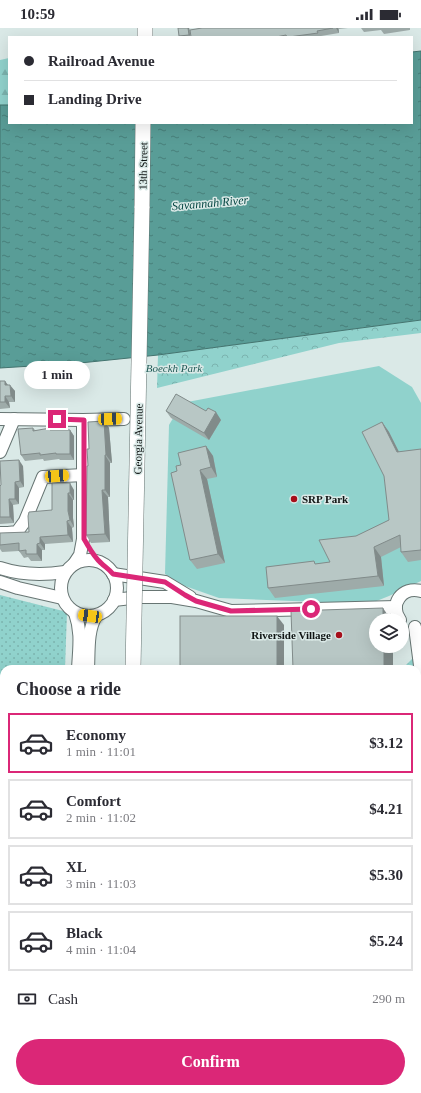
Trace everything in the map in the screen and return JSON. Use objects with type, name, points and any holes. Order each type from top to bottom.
[{"type":"main road","name":"13th Street","points":[[142,208],[143,124]]},
{"type":"main road","name":"Georgia Avenue","points":[[133,665],[142,208]]},
{"type":"street","points":[[0,419],[124,419]]},
{"type":"street","points":[[0,452],[14,419]]},
{"type":"street","points":[[84,420],[84,539],[80,554],[62,577],[60,588],[62,598],[75,613],[80,615],[96,616]]},
{"type":"street","points":[[0,533],[17,532],[25,521],[44,477],[84,475]]},
{"type":"street","points":[[84,539],[93,554],[101,563]]},
{"type":"street","points":[[0,568],[8,571],[49,574],[69,568],[87,560],[94,560],[107,567],[116,580],[116,595],[106,610],[96,616],[92,622],[88,665]]},
{"type":"street","points":[[113,574],[165,582],[196,601]]},
{"type":"street","points":[[0,582],[18,588],[62,598]]},
{"type":"street","points":[[396,613],[397,601],[400,596],[411,590],[421,591]]},
{"type":"street","points":[[114,600],[140,597],[172,597],[196,601],[231,611],[396,607]]},
{"type":"street","points":[[75,613],[79,624],[80,636],[78,665]]},
{"type":"street","points":[[418,626],[420,665]]},
{"type":"green space","points":[[8,58],[8,105],[0,105],[0,60]]},
{"type":"green space","name":"Boeckh Park","points":[[421,320],[421,333],[339,343],[157,388],[158,355]]},
{"type":"green space","name":"SRP Park","points":[[379,366],[412,387],[421,403],[421,581],[369,604],[219,598],[182,585],[165,574],[169,425],[182,403]]},
{"type":"green space","points":[[0,595],[67,612],[65,665],[0,665]]},
{"type":"green space","points":[[421,650],[421,665],[406,665]]},
{"type":"water","name":"Savannah River","points":[[421,51],[421,320],[158,355],[80,363],[0,368],[0,105],[8,105],[8,124],[413,124],[413,52]]},
{"type":"building","points":[[178,28],[188,28],[189,35],[179,36]]},
{"type":"building","points":[[202,28],[333,28],[317,31],[318,33],[296,36],[191,36],[190,30]]},
{"type":"building","points":[[0,381],[5,381],[5,385],[10,385],[11,396],[5,396],[5,402],[0,402]]},
{"type":"building","points":[[176,394],[206,411],[208,408],[216,412],[204,433],[166,411]]},
{"type":"building","points":[[104,421],[106,455],[105,490],[102,490],[105,534],[86,535],[87,449],[89,449],[88,422]]},
{"type":"building","points":[[382,422],[397,452],[421,449],[421,550],[401,552],[400,535],[374,547],[378,576],[268,588],[266,567],[314,561],[315,564],[330,562],[319,540],[356,536],[389,520],[384,476],[362,432]]},
{"type":"building","points":[[33,428],[33,431],[50,428],[50,430],[70,430],[70,454],[56,453],[40,455],[40,453],[21,455],[18,429]]},
{"type":"building","points":[[206,446],[211,467],[200,470],[218,554],[190,560],[171,473],[177,471],[176,466],[181,465],[178,453]]},
{"type":"building","points":[[19,460],[20,481],[15,482],[15,499],[9,499],[10,517],[0,517],[0,461]]},
{"type":"building","points":[[52,483],[70,483],[70,493],[68,493],[68,511],[70,520],[67,521],[68,535],[40,537],[40,543],[37,544],[37,554],[26,554],[26,550],[19,551],[19,543],[0,545],[0,533],[29,532],[29,512],[52,510]]},
{"type":"building","name":"Riverside Village","points":[[383,608],[383,613],[369,613],[369,653],[384,653],[384,665],[293,665],[291,611]]},
{"type":"building","points":[[180,616],[277,616],[277,665],[180,665]]},
{"type":"place","name":"SRP Park","points":[[294,499]]},
{"type":"place","name":"Riverside Village","points":[[339,635]]},
{"type":"route","points":[[57,419],[84,420],[84,539],[93,554],[113,574],[165,582],[196,601],[231,611],[311,609]]}]
